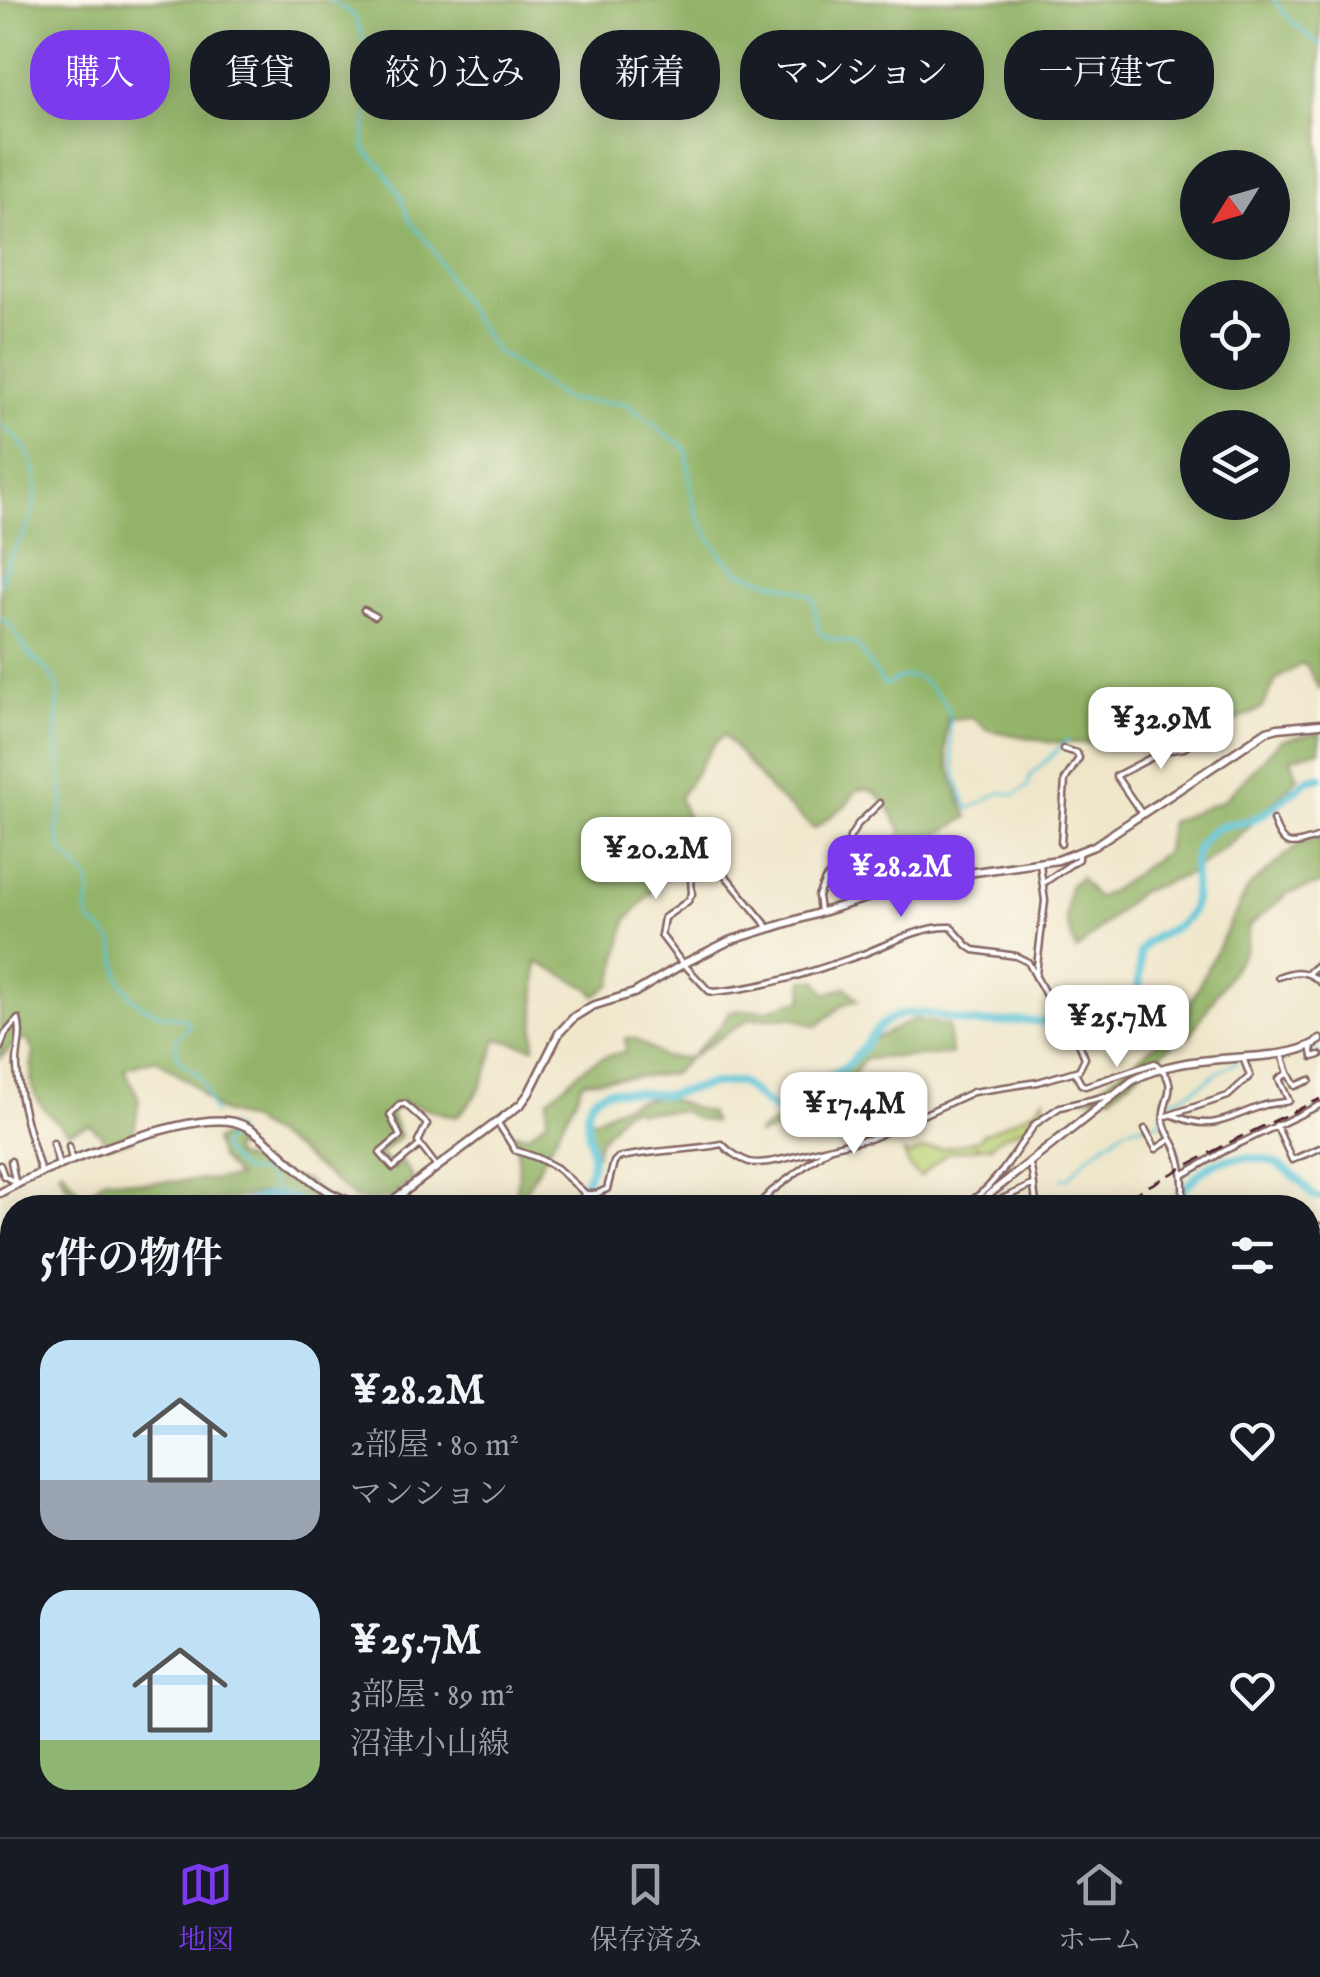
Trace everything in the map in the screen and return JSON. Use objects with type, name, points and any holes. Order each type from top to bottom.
[{"type":"street","points":[[364,610],[375,616]]},
{"type":"street","points":[[400,1195],[521,1104],[559,1033],[574,1016],[592,1006],[634,993],[729,940],[940,877],[1040,864],[1078,854],[1266,731],[1320,724]]},
{"type":"street","points":[[1142,814],[1116,776],[1197,739]]},
{"type":"street","points":[[1060,844],[1065,780],[1079,758],[1064,749]]},
{"type":"street","points":[[820,912],[818,896],[824,880],[847,855],[850,837],[858,824],[880,803]]},
{"type":"street","points":[[1273,820],[1280,838],[1286,842],[1300,843],[1320,837]]},
{"type":"street","points":[[1044,883],[1078,859],[1078,854]]},
{"type":"street","points":[[497,1122],[515,1150],[550,1164],[585,1193],[596,1194],[607,1189],[618,1158],[722,1144],[726,1150],[755,1163],[794,1156],[851,1140],[870,1139],[973,1092],[1038,1082],[1083,1067],[1085,1058],[1069,1019],[1047,997],[1028,962],[974,950],[947,926],[921,930],[768,985],[709,991],[662,936],[667,914],[688,902],[692,894],[690,879],[695,871],[715,863],[769,928]]},
{"type":"street","points":[[1036,974],[1045,902],[1040,864]]},
{"type":"street","points":[[1308,973],[1320,963]]},
{"type":"street","points":[[1278,977],[1293,971],[1308,973],[1320,982]]},
{"type":"street","points":[[0,1048],[5,1034],[18,1019],[20,1086],[41,1172]]},
{"type":"street","points":[[988,1195],[1132,1081],[1161,1067],[1282,1054],[1320,1040]]},
{"type":"street","points":[[1311,1046],[1313,1057],[1320,1056]]},
{"type":"street","points":[[1282,1054],[1295,1086],[1310,1080]]},
{"type":"street","points":[[1164,1117],[1228,1096],[1250,1076],[1244,1058]]},
{"type":"street","points":[[1074,1072],[1086,1086],[1155,1063],[1161,1067],[1170,1086],[1164,1123],[1178,1152],[1182,1195]]},
{"type":"street","points":[[1173,1115],[1191,1123],[1212,1124],[1267,1104],[1285,1103],[1289,1101],[1279,1079],[1288,1072]]},
{"type":"street","points":[[979,1195],[1003,1170],[1035,1124],[1060,1107],[1116,1094]]},
{"type":"street","points":[[420,1145],[394,1168],[380,1153],[400,1136],[390,1115],[400,1104],[405,1104],[426,1124],[418,1142],[437,1167]]},
{"type":"street","points":[[1183,1178],[1276,1125],[1320,1105]]},
{"type":"street","points":[[0,1192],[72,1160],[175,1126],[218,1120],[252,1128],[334,1195]]},
{"type":"street","points":[[1276,1125],[1292,1160],[1320,1148]]},
{"type":"street","points":[[1144,1130],[1156,1149],[1171,1139]]},
{"type":"street","points":[[53,1143],[59,1165]]},
{"type":"street","points":[[69,1146],[72,1160]]},
{"type":"street","points":[[768,1195],[831,1146]]},
{"type":"street","points":[[11,1161],[16,1182]]},
{"type":"street","points":[[1028,1163],[1033,1169],[1034,1195]]},
{"type":"street","points":[[0,1165],[4,1176],[16,1182]]},
{"type":"street","points":[[1011,1195],[1032,1185]]},
{"type":"green space","points":[[0,0],[1320,0],[1320,691],[1303,663],[1277,679],[1261,709],[1212,732],[1188,723],[1167,708],[1138,745],[1050,742],[989,730],[973,718],[948,718],[947,756],[968,817],[930,840],[943,858],[925,876],[902,885],[913,865],[893,841],[903,833],[879,796],[866,789],[857,790],[847,804],[814,829],[773,793],[724,735],[679,798],[700,846],[669,872],[627,920],[612,984],[595,996],[589,988],[537,962],[534,1047],[497,1039],[479,1090],[456,1117],[402,1102],[390,1114],[400,1136],[380,1154],[393,1168],[402,1161],[414,1179],[394,1195],[352,1195],[252,1122],[217,1110],[193,1085],[156,1059],[124,1068],[139,1099],[133,1140],[106,1145],[101,1134],[89,1125],[68,1132],[49,1115],[33,1089],[34,1053],[27,1039],[19,1040],[0,1058]]},
{"type":"green space","points":[[1320,732],[1320,750],[1291,758],[1298,778],[1236,839],[1189,874],[1139,892],[1076,951],[1066,919],[1069,886],[1080,877],[1097,898],[1118,886],[1166,851],[1170,822],[1224,800],[1281,740]]},
{"type":"green space","points":[[1320,838],[1320,884],[1288,893],[1249,926],[1246,949],[1190,1035],[1180,1038],[1112,1095],[1088,1097],[1188,1019],[1190,1003],[1250,886],[1300,843]]},
{"type":"green space","points":[[804,980],[817,980],[826,994],[846,987],[858,1000],[844,1004],[817,1026],[791,1017],[749,1019],[689,1058],[724,1022],[729,1011],[769,1010],[803,1000]]},
{"type":"green space","points":[[915,1019],[948,1026],[951,1054],[864,1059],[844,1092],[796,1126],[757,1135],[803,1108],[865,1043]]},
{"type":"green space","points":[[625,1038],[634,1038],[663,1057],[689,1058],[673,1074],[583,1081],[524,1195],[515,1195],[519,1164],[514,1133],[528,1135],[547,1120],[548,1099],[601,1058],[626,1052]]},
{"type":"green space","points":[[662,1097],[709,1113],[713,1122],[682,1111],[629,1109],[621,1113],[602,1138],[596,1155],[591,1154],[587,1132],[590,1121],[628,1103]]},
{"type":"green space","points":[[1044,1098],[1043,1109],[1034,1115],[1035,1121],[1000,1137],[991,1146],[976,1148],[977,1144],[973,1149],[946,1153],[920,1177],[909,1167],[904,1153],[980,1139],[1035,1110]]},
{"type":"green space","points":[[231,1133],[235,1135],[233,1141],[241,1145],[233,1147],[236,1158],[262,1163],[271,1173],[307,1181],[319,1195],[86,1195],[105,1178],[147,1183],[237,1178],[220,1158],[214,1141]]},
{"type":"green space","points":[[62,1169],[82,1195],[71,1195],[59,1171]]},
{"type":"waterway","points":[[329,0],[354,15],[363,38],[370,76],[366,151],[384,170],[400,195],[410,222],[431,246],[494,350],[565,400],[625,403],[680,443],[687,451],[696,511],[724,558],[740,572],[813,597],[819,632],[856,644],[882,683],[887,685],[906,676],[917,678],[944,702],[955,772],[969,809],[1001,792],[1015,795],[1028,786],[1030,776],[1069,739]]},
{"type":"waterway","points":[[1273,0],[1320,46]]},
{"type":"waterway","points":[[0,585],[7,562],[30,518],[36,489],[36,475],[26,449],[3,426]]},
{"type":"waterway","points":[[0,617],[58,687],[57,742],[64,799],[57,833],[63,852],[88,879],[87,914],[92,924],[114,943],[120,979],[131,996],[160,1014],[186,1019],[189,1025],[176,1040],[178,1057],[202,1081],[214,1114]]},
{"type":"waterway","points":[[568,1195],[583,1184],[590,1170],[590,1103],[608,1090],[667,1095],[711,1084],[739,1082],[771,1108],[790,1113],[801,1107],[822,1080],[850,1062],[883,1024],[897,1016],[925,1013],[979,1023],[1084,1022],[1113,1016],[1137,993],[1140,952],[1147,942],[1179,924],[1192,909],[1195,856],[1207,835],[1258,817],[1309,779],[1320,777]]},
{"type":"waterway","points":[[1287,1056],[1308,1052]]},
{"type":"waterway","points":[[1315,1052],[1320,1052]]},
{"type":"waterway","points":[[1250,1060],[1267,1058]]},
{"type":"waterway","points":[[1172,1099],[1237,1062]]},
{"type":"waterway","points":[[1062,1179],[1070,1177],[1086,1158],[1126,1128],[1161,1122],[1163,1109]]},
{"type":"waterway","points":[[229,1125],[237,1134],[225,1140],[222,1151],[242,1171],[263,1173],[279,1194]]},
{"type":"waterway","points":[[1178,1195],[1205,1169],[1237,1158],[1274,1163],[1292,1174],[1312,1195]]},
{"type":"waterway","points":[[1131,1837],[1139,1837]]},
{"type":"railway","points":[[1132,1195],[1320,1099]]}]
